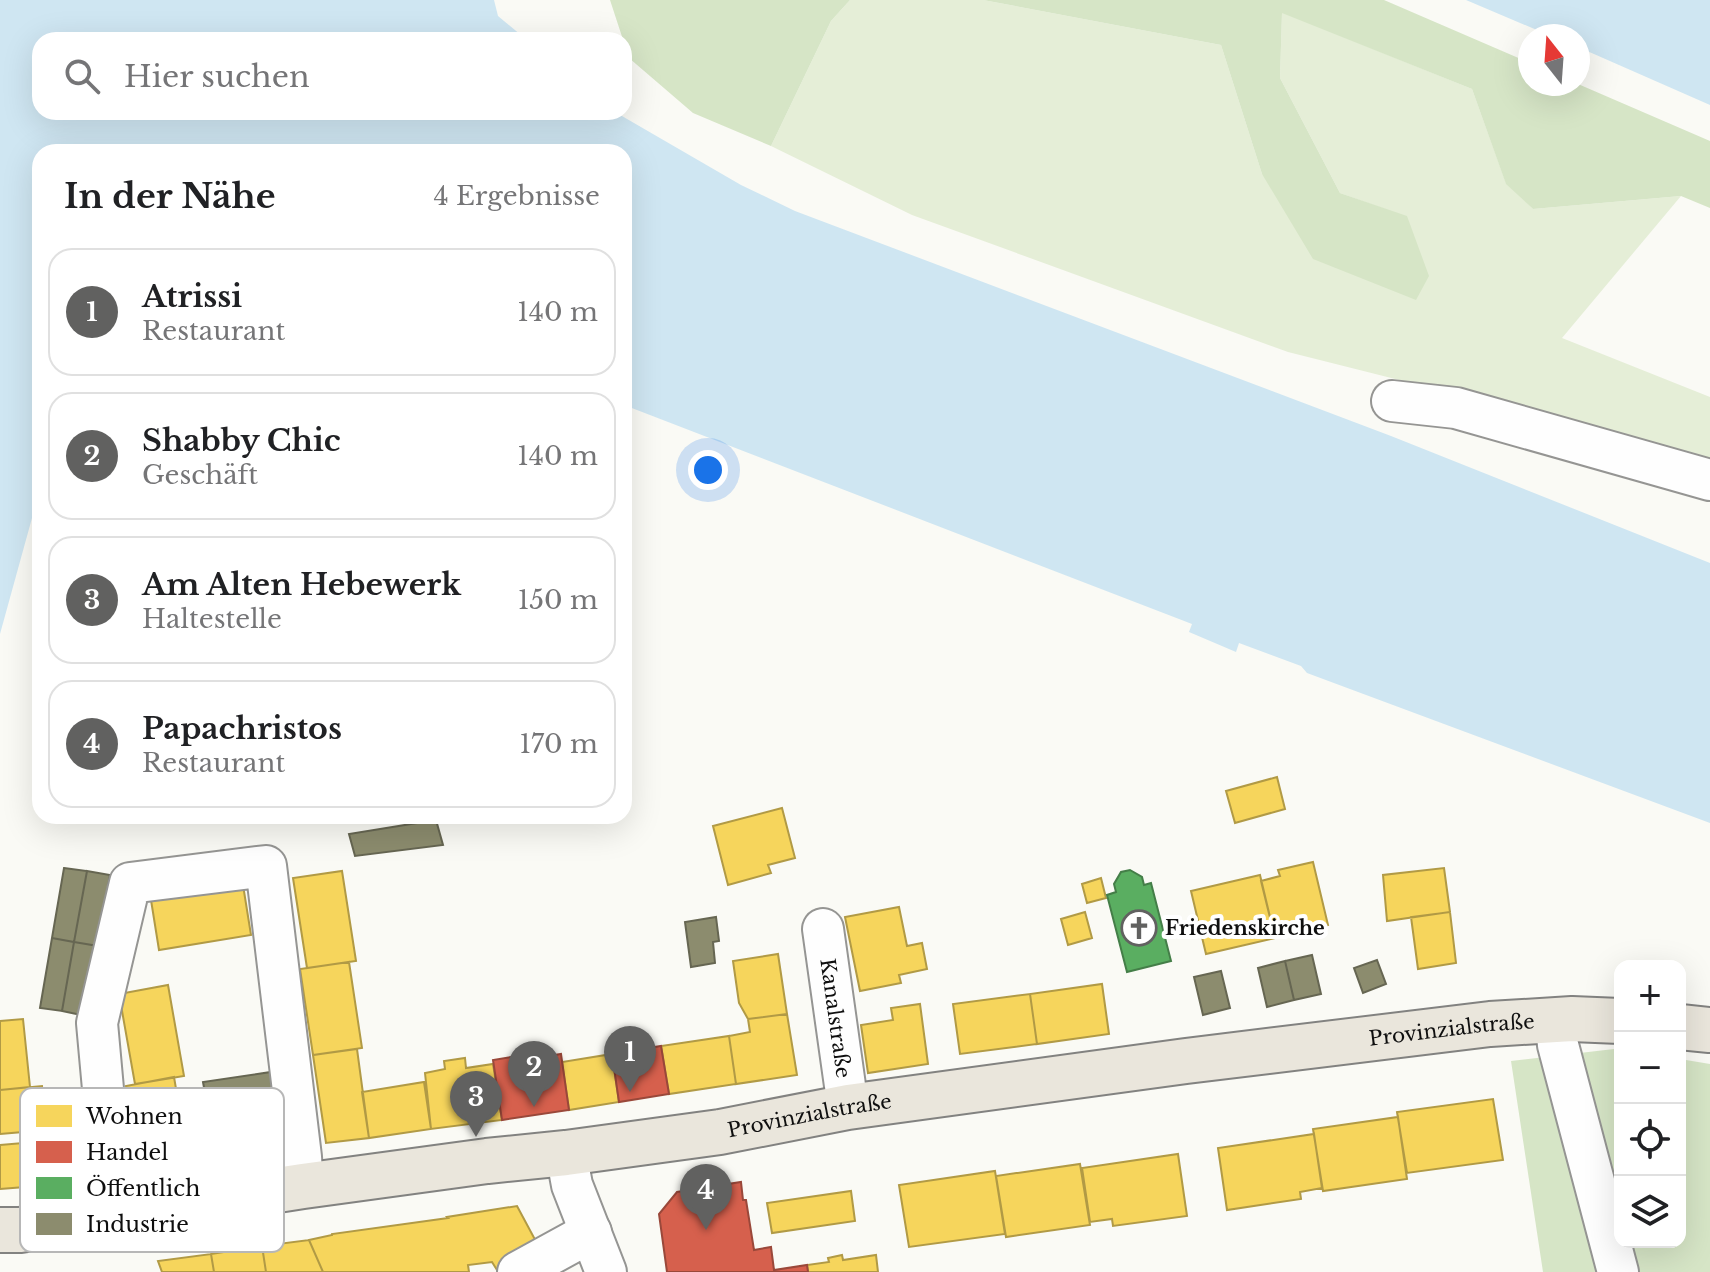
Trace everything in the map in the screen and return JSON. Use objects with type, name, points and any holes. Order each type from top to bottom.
[{"type":"main road","name":"Provinzialstraße","points":[[284,1189],[720,1132],[848,1107],[1339,1042],[1490,1024],[1555,1019],[1614,1021]]},
{"type":"main road","points":[[1686,1028],[1710,1030]]},
{"type":"street","points":[[1392,401],[1456,408],[1710,480]]},
{"type":"street","points":[[103,1088],[97,1023],[130,883],[266,866],[303,1186]]},
{"type":"street","name":"Kanalstraße","points":[[823,929],[848,1107]]},
{"type":"street","points":[[1555,1019],[1558,1045],[1618,1272]]},
{"type":"street","points":[[566,1153],[572,1185],[606,1272]]},
{"type":"street","points":[[518,1272],[591,1232]]},
{"type":"green space","points":[[610,0],[850,0],[831,21],[771,146],[693,113],[632,61],[632,32],[620,32]]},
{"type":"green space","points":[[850,0],[983,0],[1221,45],[1262,174],[1407,217],[1340,193],[1280,78],[1282,12],[1472,89],[1506,183],[1533,209],[1681,196],[1562,338],[1710,397],[1710,474],[1427,387],[1288,352],[912,215],[771,146],[831,21]]},
{"type":"green space","points":[[983,0],[1384,0],[1518,58],[1518,96],[1590,96],[1590,89],[1710,141],[1710,208],[1681,196],[1533,209],[1506,184],[1472,89],[1282,13],[1280,78],[1340,193],[1407,216],[1429,276],[1416,300],[1313,259],[1262,174],[1221,45]]},
{"type":"green space","points":[[1614,1049],[1614,1248],[1686,1248],[1686,1060],[1710,1064],[1710,1272],[1543,1272],[1511,1061]]},
{"type":"water","points":[[0,0],[494,0],[498,16],[517,32],[32,32],[32,120],[629,120],[741,185],[795,211],[1391,436],[1710,563],[1710,823],[1307,673],[1301,666],[1239,643],[1236,652],[1189,632],[1192,624],[632,408],[632,144],[32,144],[32,518],[0,634]]},
{"type":"water","points":[[1466,0],[1710,0],[1710,105],[1590,52],[1590,24],[1523,24]]},
{"type":"building: Wohnen","points":[[1277,777],[1285,809],[1235,823],[1226,791]]},
{"type":"building: Wohnen","points":[[782,808],[795,858],[768,865],[771,873],[728,885],[713,826]]},
{"type":"building: Wohnen","points":[[1313,862],[1328,925],[1275,938],[1261,881],[1280,876],[1278,870]]},
{"type":"building: Wohnen","points":[[1444,868],[1450,912],[1387,921],[1383,875]]},
{"type":"building: Wohnen","points":[[342,871],[356,961],[307,968],[293,878]]},
{"type":"building: Wohnen","points":[[1260,875],[1275,938],[1206,954],[1191,891]]},
{"type":"building: Wohnen","points":[[1101,878],[1106,898],[1087,903],[1082,884]]},
{"type":"building: Wohnen","points":[[243,885],[251,935],[159,950],[151,900]]},
{"type":"building: Wohnen","points":[[899,907],[907,946],[922,943],[927,969],[899,975],[901,983],[860,991],[845,917]]},
{"type":"building: Wohnen","points":[[1085,912],[1092,938],[1068,945],[1061,919]]},
{"type":"building: Wohnen","points":[[1450,912],[1456,963],[1418,969],[1411,917]]},
{"type":"building: Wohnen","points":[[778,954],[787,1014],[748,1019],[739,1003],[733,961]]},
{"type":"building: Wohnen","points":[[349,962],[362,1048],[313,1055],[300,969]]},
{"type":"building: Wohnen","points":[[1102,984],[1109,1034],[1037,1044],[1030,994]]},
{"type":"building: Wohnen","points":[[168,985],[184,1076],[135,1084],[119,994]]},
{"type":"building: Wohnen","points":[[1030,994],[1037,1044],[960,1054],[953,1004]]},
{"type":"building: Wohnen","points":[[920,1004],[928,1064],[868,1073],[861,1025],[893,1020],[891,1008]]},
{"type":"building: Wohnen","points":[[787,1014],[797,1075],[736,1084],[729,1036],[750,1032],[748,1019]]},
{"type":"building: Wohnen","points":[[23,1019],[30,1087],[0,1090],[0,1021]]},
{"type":"building: Wohnen","points":[[729,1036],[736,1084],[669,1094],[661,1046]]},
{"type":"building: Wohnen","points":[[357,1049],[369,1138],[326,1143],[313,1055]]},
{"type":"building: Wohnen","points":[[612,1054],[619,1102],[569,1110],[562,1062]]},
{"type":"building: Wohnen","points":[[465,1058],[466,1068],[493,1064],[502,1120],[431,1129],[425,1073],[445,1069],[444,1061]]},
{"type":"building: Wohnen","points":[[174,1077],[176,1088],[126,1088]]},
{"type":"building: Wohnen","points":[[424,1082],[431,1129],[369,1138],[362,1092]]},
{"type":"building: Wohnen","points":[[20,1088],[20,1132],[0,1134],[0,1090]]},
{"type":"building: Wohnen","points":[[1493,1099],[1503,1160],[1407,1173],[1397,1112]]},
{"type":"building: Wohnen","points":[[1398,1117],[1407,1179],[1323,1191],[1313,1129]]},
{"type":"building: Wohnen","points":[[1314,1134],[1322,1188],[1300,1192],[1301,1199],[1227,1210],[1218,1148]]},
{"type":"building: Wohnen","points":[[20,1143],[20,1187],[0,1189],[0,1145]]},
{"type":"building: Wohnen","points":[[1178,1154],[1187,1216],[1113,1226],[1112,1219],[1090,1222],[1082,1168]]},
{"type":"building: Wohnen","points":[[1080,1164],[1090,1225],[1006,1237],[996,1176]]},
{"type":"building: Wohnen","points":[[995,1171],[1005,1234],[909,1247],[899,1185]]},
{"type":"building: Wohnen","points":[[851,1191],[855,1221],[772,1233],[767,1203]]},
{"type":"building: Wohnen","points":[[517,1206],[539,1247],[497,1270],[492,1262],[468,1265],[469,1272],[323,1272],[309,1240],[332,1234]]},
{"type":"building: Wohnen","points":[[309,1240],[323,1272],[266,1272],[263,1252],[284,1252],[284,1243]]},
{"type":"building: Wohnen","points":[[263,1252],[266,1272],[214,1272],[211,1254]]},
{"type":"building: Wohnen","points":[[211,1254],[214,1272],[162,1272],[158,1261]]},
{"type":"building: Wohnen","points":[[842,1255],[843,1260],[876,1255],[878,1272],[808,1272],[807,1265],[829,1262],[828,1258]]},
{"type":"building: Handel","points":[[661,1046],[669,1094],[619,1102],[612,1054]]},
{"type":"building: Handel","points":[[535,1053],[536,1058],[561,1054],[569,1110],[502,1120],[493,1060]]},
{"type":"building: Handel","points":[[741,1182],[754,1250],[771,1247],[774,1270],[807,1265],[808,1272],[667,1272],[659,1214],[677,1192]]},
{"type":"building: Öffentlich","name":"Friedenskirche","points":[[1130,870],[1142,877],[1144,885],[1151,883],[1171,961],[1127,972],[1107,895],[1116,892],[1114,884],[1121,872]]},
{"type":"building: Industrie","points":[[411,824],[437,824],[443,845],[355,856],[349,834]]},
{"type":"building: Industrie","points":[[64,868],[87,871],[74,942],[52,938]]},
{"type":"building: Industrie","points":[[87,871],[110,875],[98,946],[74,942]]},
{"type":"building: Industrie","points":[[716,917],[719,941],[713,942],[715,963],[691,967],[685,922]]},
{"type":"building: Industrie","points":[[52,938],[74,942],[62,1011],[40,1008]]},
{"type":"building: Industrie","points":[[74,942],[98,946],[86,1016],[62,1011]]},
{"type":"building: Industrie","points":[[1312,955],[1321,994],[1294,1000],[1285,961]]},
{"type":"building: Industrie","points":[[1377,960],[1386,984],[1363,993],[1354,968]]},
{"type":"building: Industrie","points":[[1285,961],[1294,1000],[1267,1007],[1258,968]]},
{"type":"building: Industrie","points":[[1221,971],[1230,1008],[1203,1015],[1194,977]]},
{"type":"building: Industrie","points":[[271,1072],[273,1088],[204,1088],[203,1082]]},
{"type":"place","name":"Friedenskirche","points":[[1139,928]]},
{"type":"place","name":"Atrissi","points":[[630,1092]]},
{"type":"place","name":"Shabby Chic","points":[[534,1107]]},
{"type":"place","name":"Am Alten Hebewerk","points":[[476,1137]]},
{"type":"place","name":"Papachristos","points":[[706,1230]]}]
